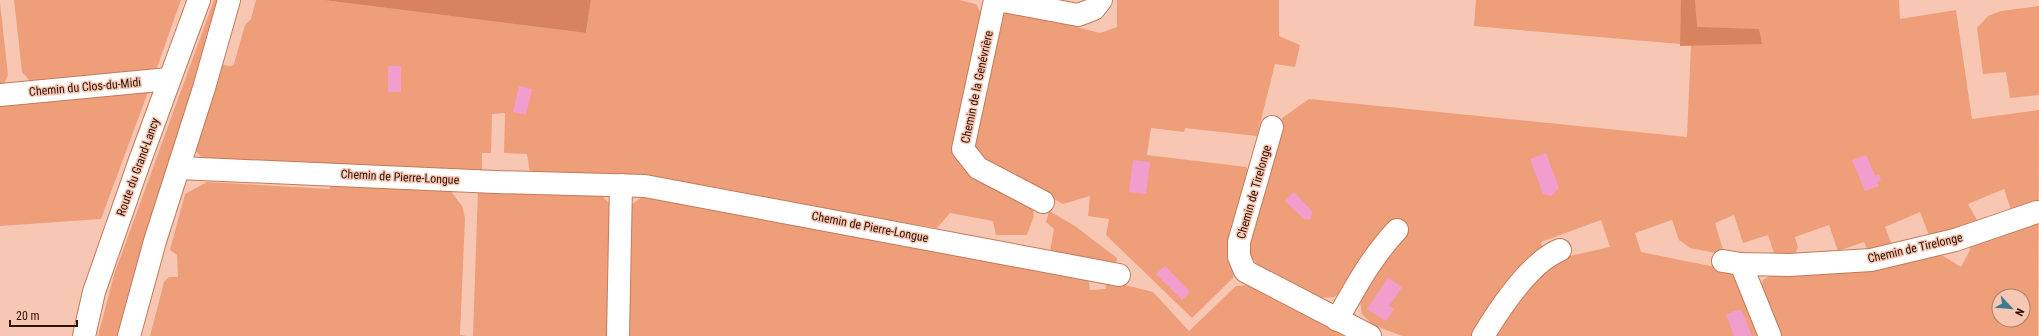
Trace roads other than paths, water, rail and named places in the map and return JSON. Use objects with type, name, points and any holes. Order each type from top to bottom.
[{"type":"street","name":"Route du Grand-Lancy","points":[[84,336],[94,292],[169,79],[199,0]]},
{"type":"street","points":[[129,336],[155,241],[179,168],[229,0]]},
{"type":"street","name":"Chemin de la Genévrière","points":[[1043,202],[978,168],[963,149],[997,0],[1078,15],[1094,9],[1101,0]]},
{"type":"street","name":"Chemin du Clos-du-Midi","points":[[0,95],[169,79]]},
{"type":"street","name":"Chemin de Tirelonge","points":[[1272,127],[1238,242],[1239,258],[1245,271],[1370,336]]},
{"type":"street","name":"Chemin de Pierre-Longue","points":[[179,168],[495,182],[646,186],[1119,274]]},
{"type":"street","points":[[618,336],[621,185]]},
{"type":"street","name":"Chemin de Tirelonge","points":[[1770,336],[1732,262],[1789,265],[1871,260],[1955,240],[2037,212]]},
{"type":"street","points":[[1337,320],[1368,265],[1382,246],[1397,230]]},
{"type":"street","points":[[1483,336],[1512,294],[1540,262],[1550,254],[1560,250]]}]
